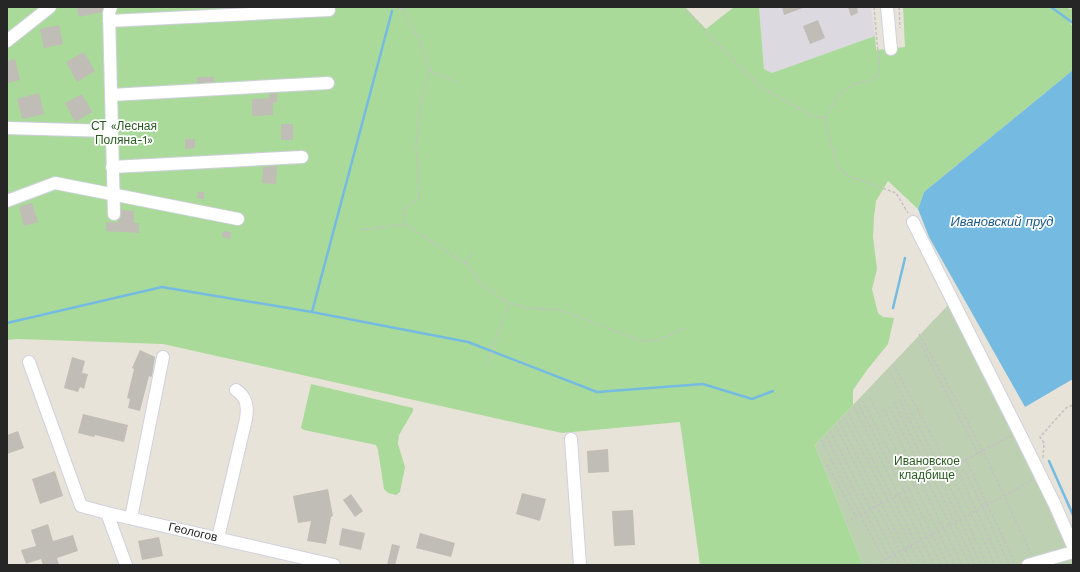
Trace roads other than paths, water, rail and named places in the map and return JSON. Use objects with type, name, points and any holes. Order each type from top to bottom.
[{"type":"street","points":[[7,41],[50,7]]},
{"type":"street","points":[[111,7],[111,131],[114,214]]},
{"type":"street","points":[[887,7],[890,49]]},
{"type":"street","points":[[110,21],[329,10]]},
{"type":"street","points":[[111,96],[328,83]]},
{"type":"street","points":[[7,128],[111,131]]},
{"type":"street","points":[[112,167],[302,157]]},
{"type":"street","points":[[7,201],[55,183],[238,219]]},
{"type":"street","points":[[913,222],[1016,426],[1055,505],[1073,546]]},
{"type":"street","points":[[130,518],[163,356]]},
{"type":"street","name":"Геологов","points":[[29,362],[81,506],[334,565]]},
{"type":"street","points":[[218,538],[246,419],[246,404],[241,393],[236,390]]},
{"type":"street","points":[[571,439],[580,565]]},
{"type":"street","points":[[107,512],[126,565]]},
{"type":"street","points":[[1028,565],[1073,552]]},
{"type":"water","name":"Ивановский пруд","points":[[1073,70],[1073,379],[1025,407],[929,237],[918,209],[924,192]]},
{"type":"waterway","points":[[1051,7],[1073,23]]},
{"type":"waterway","points":[[312,312],[392,11]]},
{"type":"waterway","points":[[893,308],[905,258]]},
{"type":"waterway","points":[[7,323],[162,287],[312,312],[468,342],[597,392],[703,384],[752,399],[773,391]]},
{"type":"waterway","points":[[1049,461],[1073,515]]},
{"type":"park label","name":"СТ «Лесная Поляна-1»","points":[[124,133]]},
{"type":"park label","name":"Ивановское кладбище","points":[[927,468]]}]
